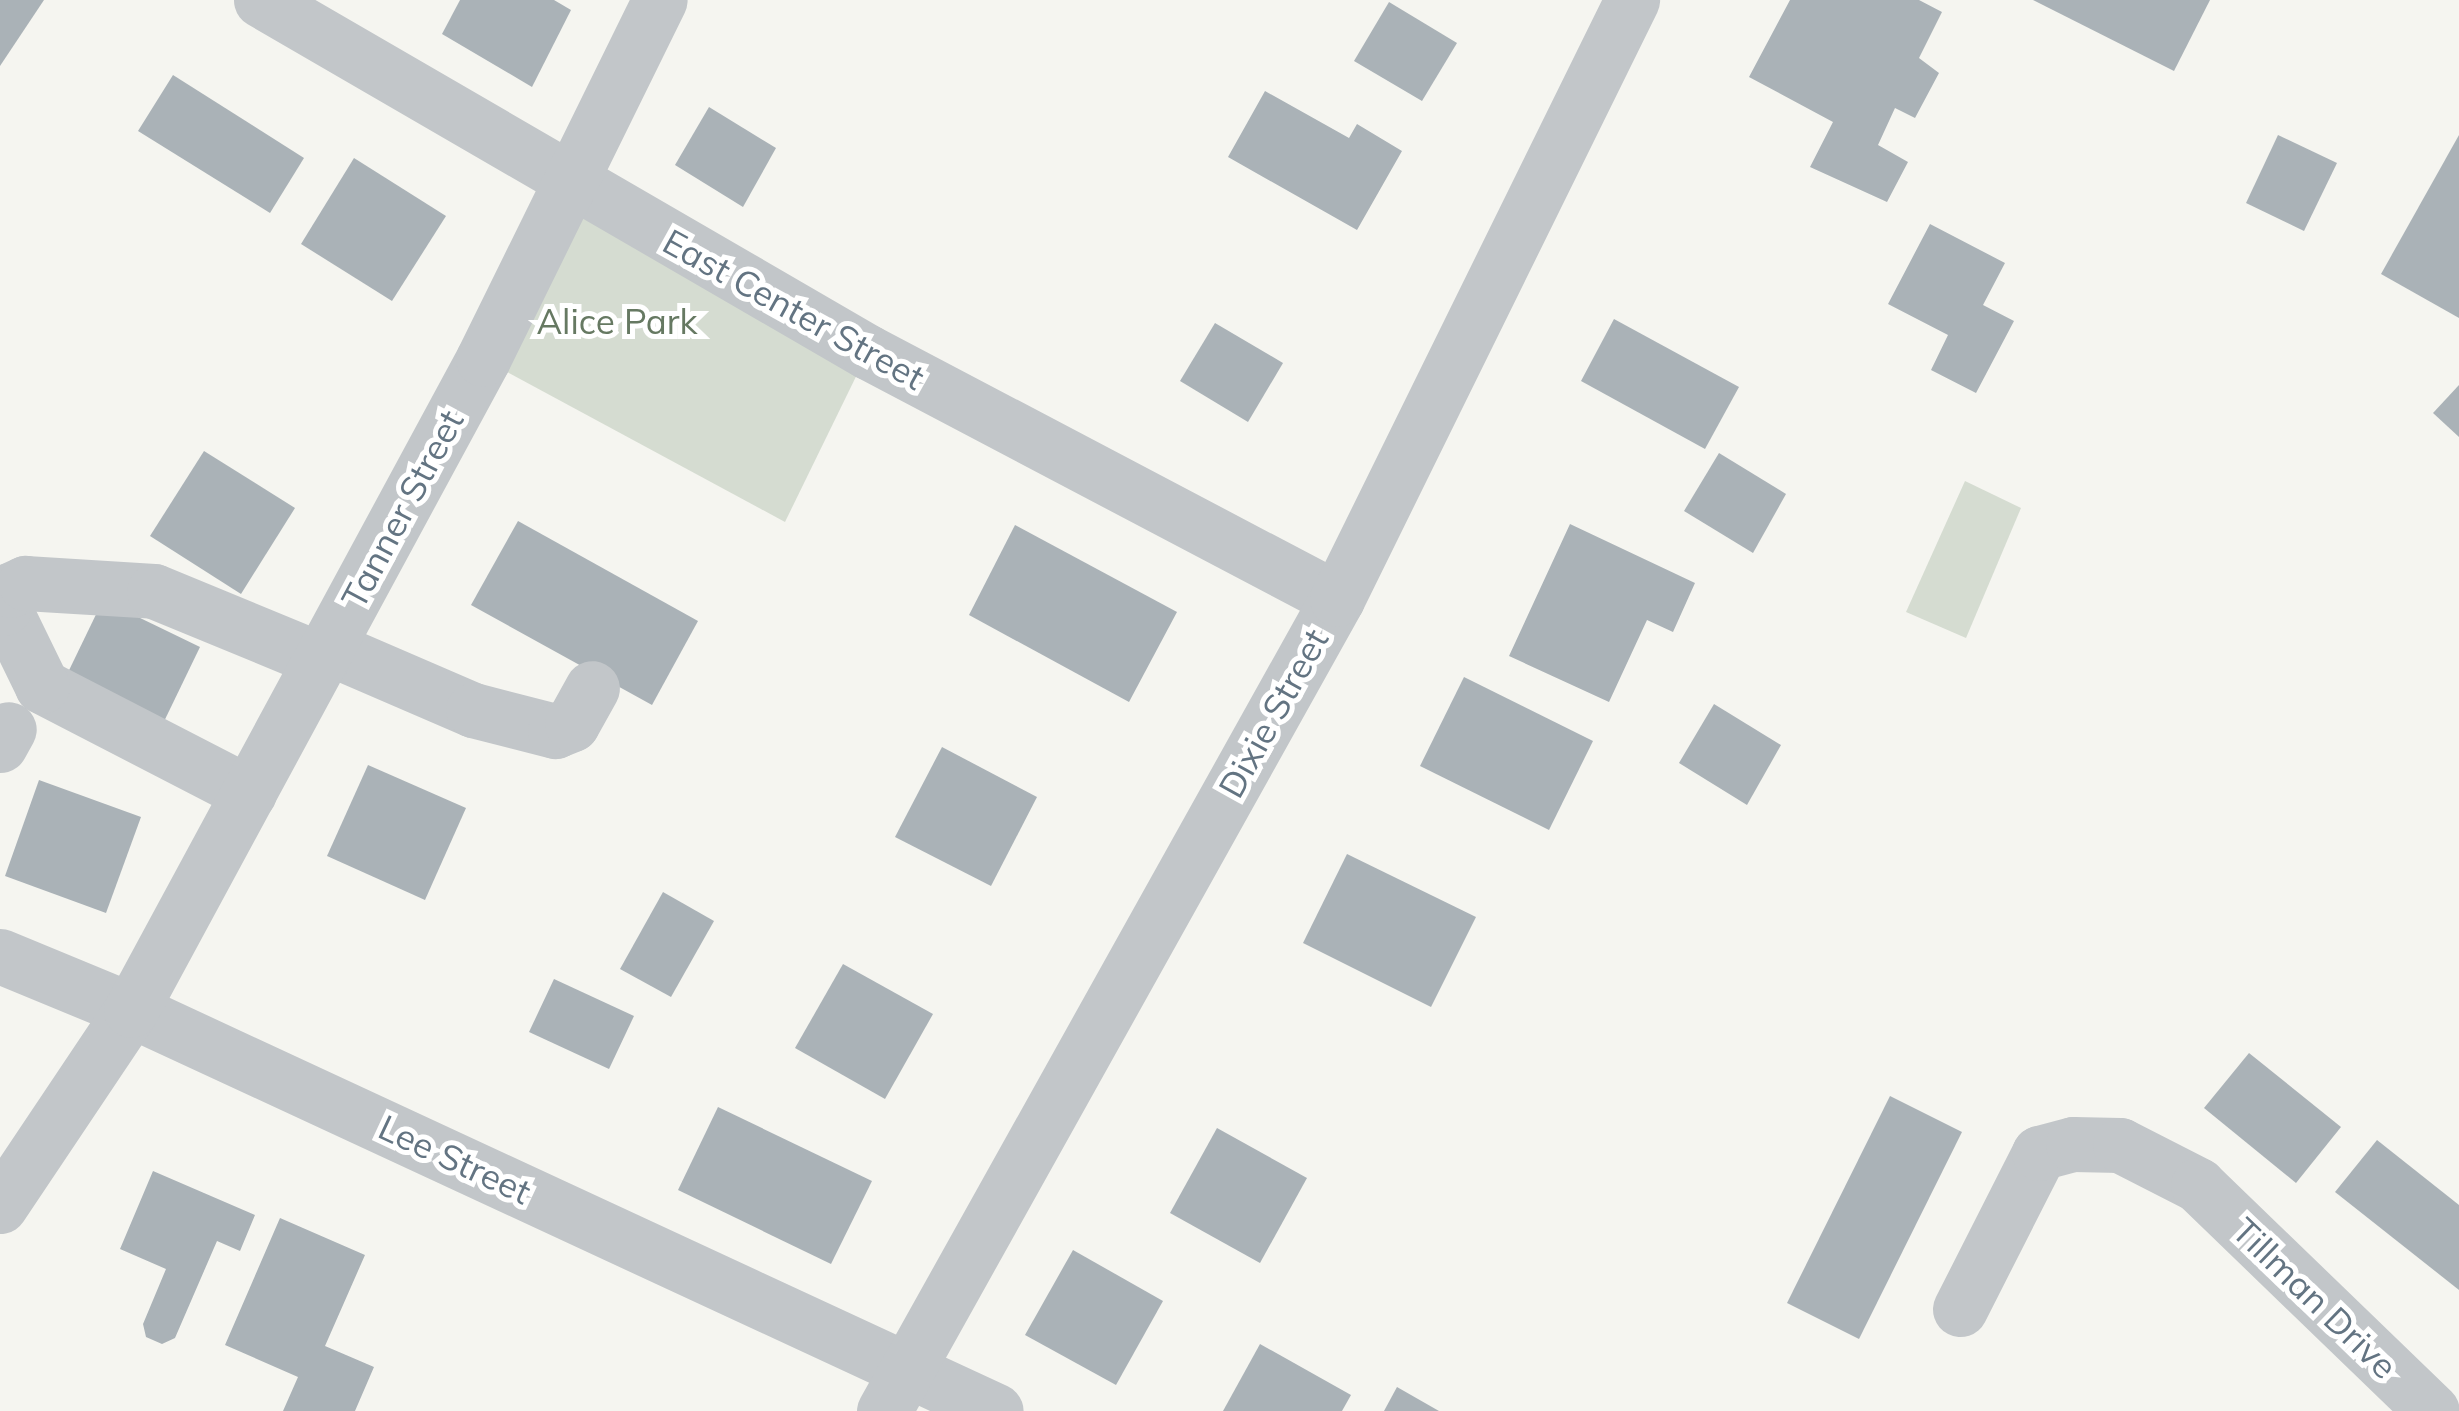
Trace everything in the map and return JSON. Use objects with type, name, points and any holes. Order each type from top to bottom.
[{"type":"street","name":"East Center Street","points":[[261,0],[570,183],[868,352],[1337,599]]},
{"type":"street","name":"Tanner Street","points":[[0,1206],[131,1010],[324,654],[570,183],[660,0]]},
{"type":"street","name":"Dixie Street","points":[[896,1389],[1337,599],[1632,0]]},
{"type":"street","points":[[248,793],[42,686],[9,621],[10,590],[25,583],[154,591],[473,710],[555,731],[572,724],[592,688]]},
{"type":"street","name":"Lee Street","points":[[0,956],[131,1010],[896,1389],[996,1411]]},
{"type":"street","name":"Tillman Drive","points":[[1960,1310],[2038,1153],[2073,1144],[2120,1145],[2198,1185],[2432,1411]]},
{"type":"green space","name":"Alice Park","points":[[570,183],[868,352],[785,522],[483,359]]},
{"type":"green space","points":[[1965,481],[2021,508],[1966,638],[1906,612]]},
{"type":"building","points":[[0,0],[44,0],[0,66]]},
{"type":"building","points":[[460,0],[554,0],[571,10],[532,87],[442,34]]},
{"type":"building","points":[[1790,0],[1919,0],[1942,12],[1919,58],[1939,73],[1915,118],[1895,108],[1878,145],[1908,162],[1887,202],[1810,167],[1833,122],[1749,77]]},
{"type":"building","points":[[2033,0],[2210,0],[2174,71]]},
{"type":"building","points":[[1389,2],[1457,43],[1422,101],[1354,61]]},
{"type":"building","points":[[173,75],[304,158],[270,213],[138,131]]},
{"type":"building","points":[[1265,91],[1349,138],[1357,124],[1402,151],[1357,230],[1228,157]]},
{"type":"building","points":[[709,107],[776,148],[743,207],[675,165]]},
{"type":"building","points":[[2278,135],[2337,163],[2304,231],[2246,203]]},
{"type":"building","points":[[2459,135],[2459,318],[2381,274]]},
{"type":"building","points":[[354,158],[446,216],[392,301],[301,244]]},
{"type":"building","points":[[1930,224],[2005,263],[1983,305],[2014,321],[1976,393],[1931,370],[1948,335],[1888,304]]},
{"type":"building","points":[[1614,319],[1739,387],[1705,449],[1581,381]]},
{"type":"building","points":[[1215,323],[1283,363],[1248,422],[1180,381]]},
{"type":"building","points":[[2459,385],[2459,437],[2433,413]]},
{"type":"building","points":[[204,451],[295,508],[241,594],[150,536]]},
{"type":"building","points":[[1719,453],[1786,494],[1753,553],[1684,511]]},
{"type":"building","points":[[518,521],[698,621],[652,705],[471,605]]},
{"type":"building","points":[[1570,524],[1695,583],[1673,632],[1647,620],[1609,702],[1509,656]]},
{"type":"building","points":[[1015,525],[1177,612],[1129,702],[969,615]]},
{"type":"building","points":[[103,600],[200,647],[156,738],[59,691]]},
{"type":"building","points":[[1464,677],[1593,741],[1549,830],[1420,766]]},
{"type":"building","points":[[1714,704],[1781,745],[1747,805],[1679,763]]},
{"type":"building","points":[[942,747],[1037,797],[991,886],[895,837]]},
{"type":"building","points":[[368,765],[466,808],[425,900],[327,856]]},
{"type":"building","points":[[39,780],[141,817],[106,913],[5,876]]},
{"type":"building","points":[[1347,854],[1476,917],[1431,1007],[1303,943]]},
{"type":"building","points":[[663,892],[714,921],[671,997],[620,969]]},
{"type":"building","points":[[843,964],[933,1014],[885,1099],[795,1048]]},
{"type":"building","points":[[554,979],[634,1016],[609,1069],[529,1032]]},
{"type":"building","points":[[2249,1053],[2341,1127],[2296,1183],[2204,1108]]},
{"type":"building","points":[[1890,1096],[1962,1132],[1859,1339],[1787,1303]]},
{"type":"building","points":[[718,1107],[872,1181],[831,1264],[678,1190]]},
{"type":"building","points":[[1217,1128],[1307,1178],[1260,1263],[1170,1213]]},
{"type":"building","points":[[2377,1140],[2459,1205],[2459,1290],[2335,1192]]},
{"type":"building","points":[[153,1171],[255,1215],[240,1251],[217,1241],[175,1338],[162,1344],[146,1337],[143,1324],[166,1269],[120,1249]]},
{"type":"building","points":[[280,1218],[365,1255],[325,1346],[374,1367],[355,1411],[283,1411],[298,1377],[225,1345]]},
{"type":"building","points":[[1073,1250],[1163,1301],[1116,1385],[1025,1335]]},
{"type":"building","points":[[1260,1344],[1351,1395],[1342,1411],[1223,1411]]},
{"type":"building","points":[[1397,1387],[1439,1411],[1384,1411]]}]
